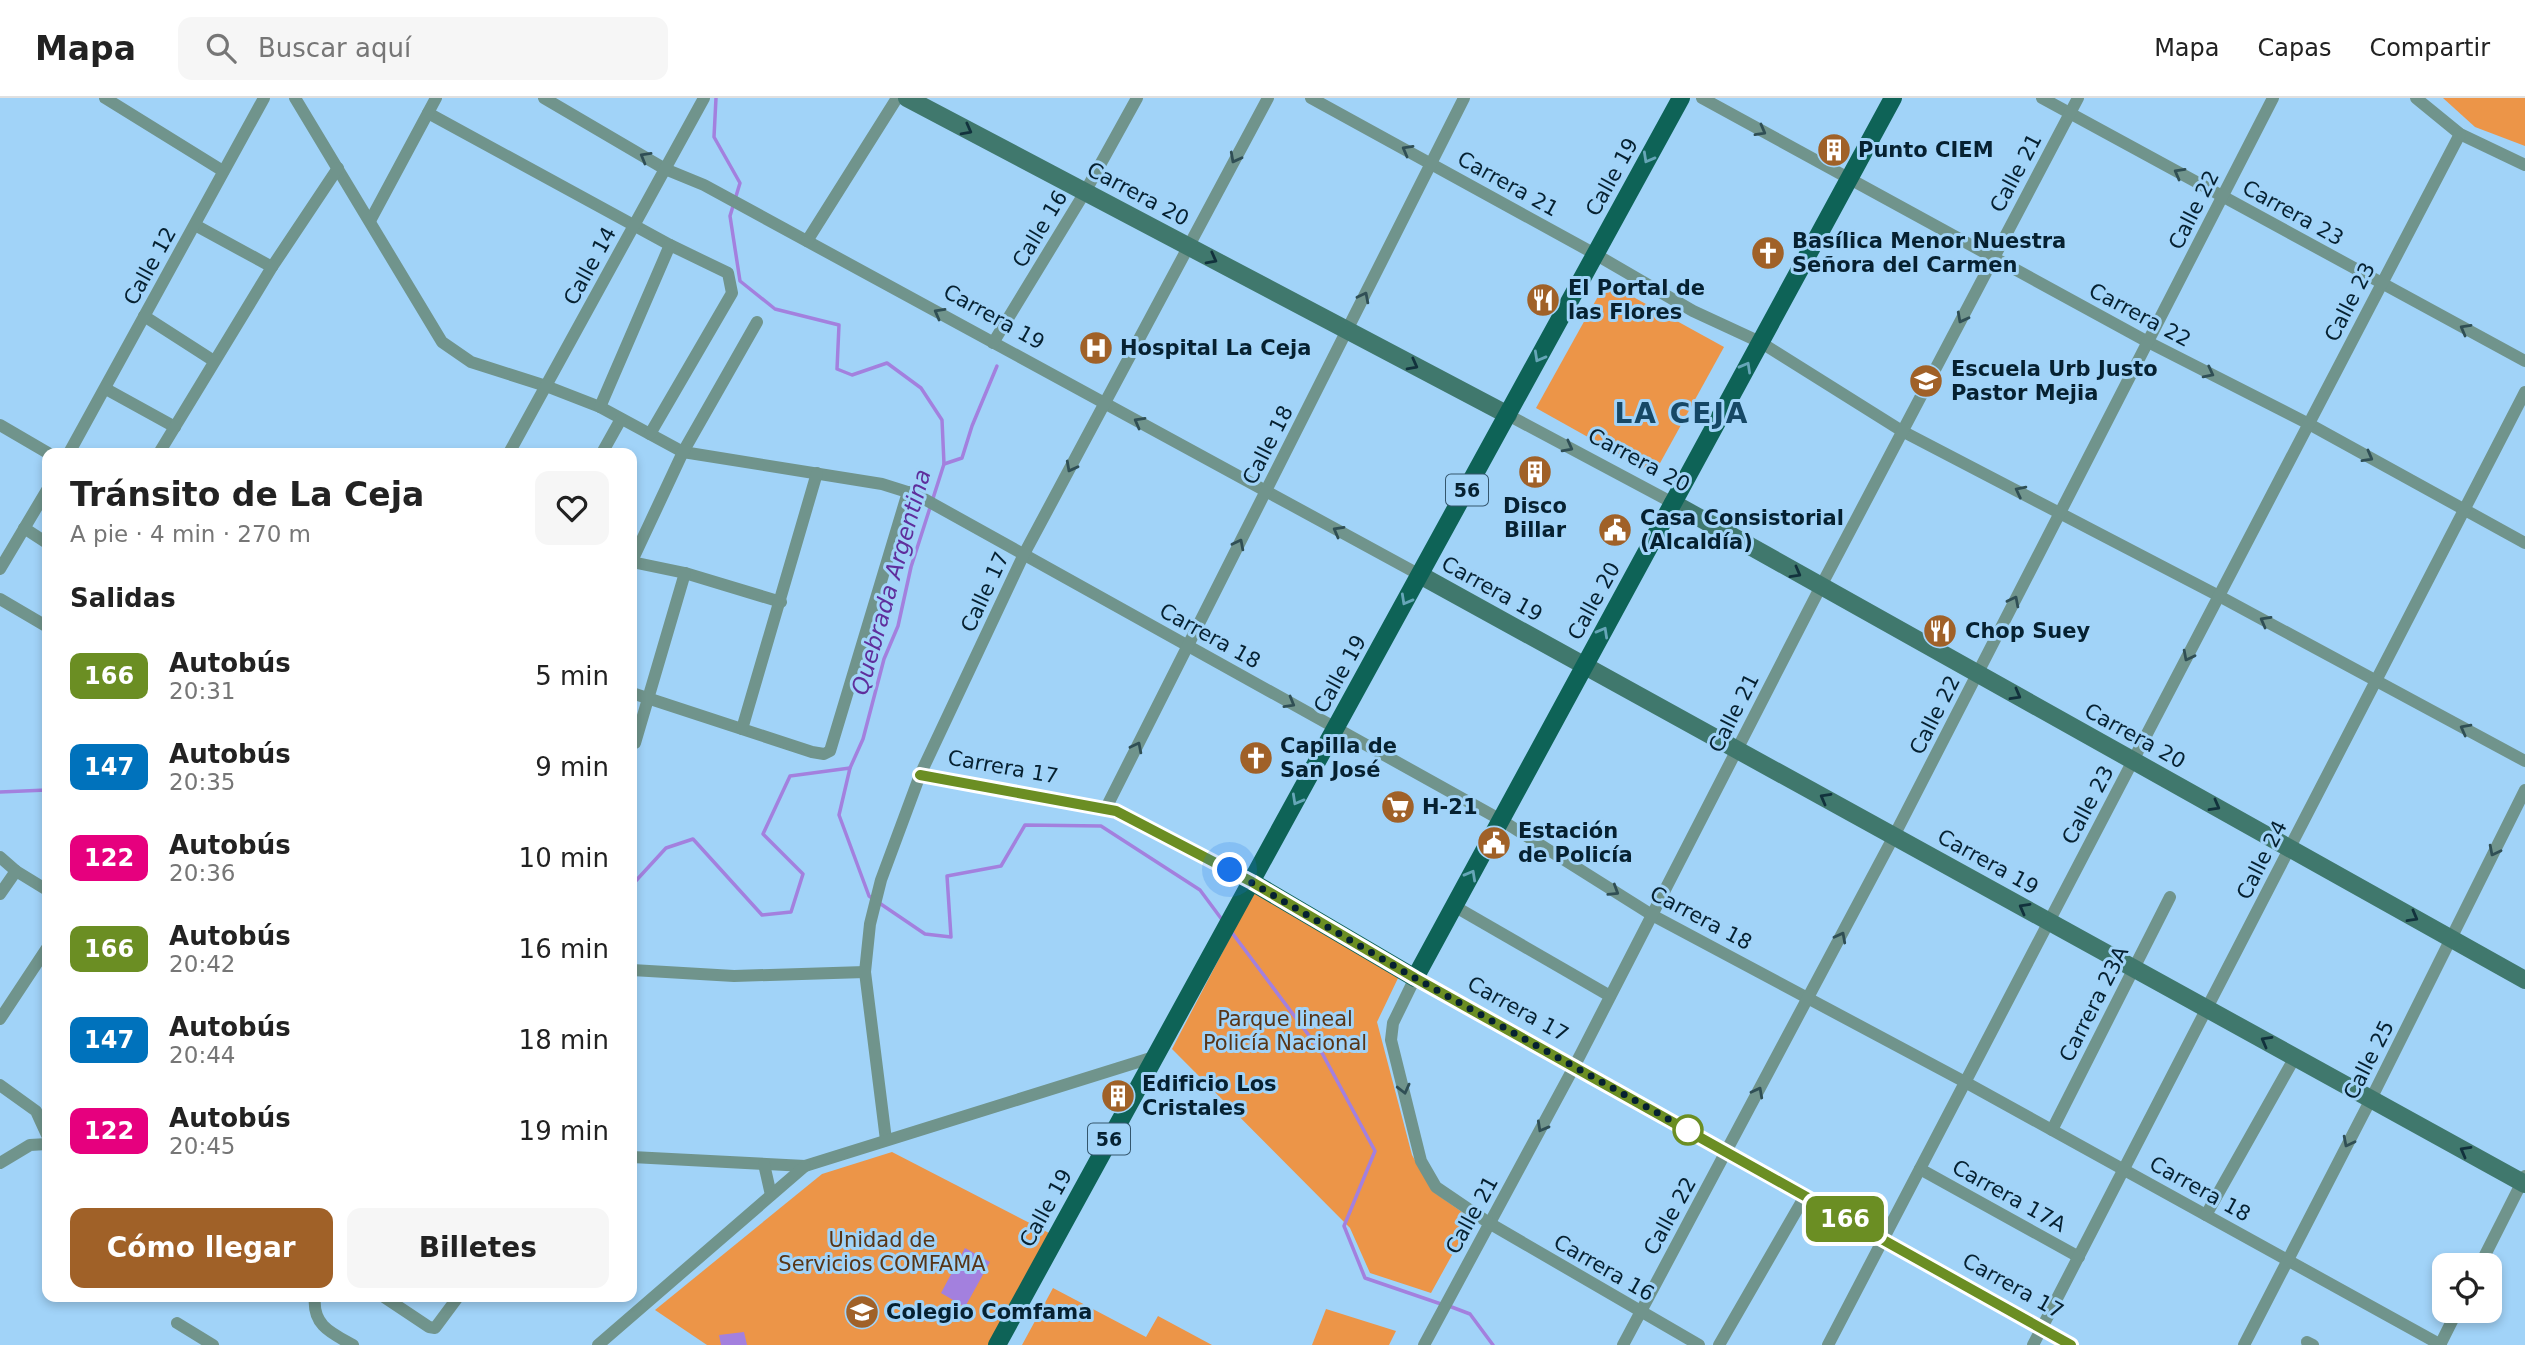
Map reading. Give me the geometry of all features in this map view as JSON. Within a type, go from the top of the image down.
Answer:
[{"type":"main road","name":"Carrera 20","points":[[907,98],[1508,415]]},
{"type":"main road","name":"Calle 19","points":[[997,1345],[1681,98]]},
{"type":"main road","name":"Calle 20","points":[[1415,978],[1893,98]]},
{"type":"main road","name":"Carrera 20","points":[[1672,503],[2525,980]]},
{"type":"main road","name":"Carrera 19","points":[[1420,575],[2524,1181]]},
{"type":"main road","name":"Carrera 17","points":[[1252,882],[1415,978]]},
{"type":"street","points":[[105,98],[223,171]]},
{"type":"street","name":"Calle 12","points":[[72,448],[264,98]]},
{"type":"street","name":"Carrera 18","points":[[295,98],[442,342],[471,362],[600,407],[683,452],[882,484],[913,493],[1501,820],[1652,915],[1965,1082],[2440,1345]]},
{"type":"street","points":[[370,221],[436,98]]},
{"type":"street","name":"Carrera 19","points":[[545,98],[665,169],[728,198],[1420,575]]},
{"type":"street","name":"Calle 14","points":[[512,448],[704,98]]},
{"type":"street","points":[[807,241],[897,98]]},
{"type":"street","name":"Calle 16","points":[[993,342],[1085,192],[1137,98]]},
{"type":"street","name":"Calle 17","points":[[886,1140],[865,972],[870,924],[881,880],[920,775],[1024,554],[1268,98]]},
{"type":"street","name":"Carrera 21","points":[[1311,98],[1693,311],[1760,342],[1902,431],[2219,596],[2525,761]]},
{"type":"street","name":"Calle 18","points":[[1107,808],[1464,98]]},
{"type":"street","name":"Carrera 22","points":[[1702,98],[2148,342],[2309,424],[2525,543]]},
{"type":"street","name":"Carrera 23","points":[[2042,98],[2525,361]]},
{"type":"street","name":"Calle 21","points":[[1424,1345],[1574,1067],[1821,586],[2078,98]]},
{"type":"street","name":"Calle 22","points":[[1623,1345],[1894,836],[2273,98]]},
{"type":"street","points":[[2416,98],[2459,134],[2525,165]]},
{"type":"street","points":[[428,113],[670,245],[728,273],[732,293],[650,434]]},
{"type":"street","name":"Calle 23","points":[[1828,1345],[2459,134]]},
{"type":"street","points":[[162,448],[272,267],[338,168]]},
{"type":"street","points":[[195,225],[272,267]]},
{"type":"street","points":[[600,407],[670,245]]},
{"type":"street","points":[[144,316],[214,362]]},
{"type":"street","points":[[637,550],[683,452],[757,322]]},
{"type":"street","points":[[106,389],[175,427]]},
{"type":"street","name":"Calle 24","points":[[2033,1345],[2525,392]]},
{"type":"street","name":"Carrera 20","points":[[1508,415],[1672,503]]},
{"type":"street","points":[[605,448],[621,419]]},
{"type":"street","points":[[0,425],[42,450]]},
{"type":"street","points":[[743,729],[817,473]]},
{"type":"street","points":[[637,696],[812,752],[824,754],[830,751],[913,493]]},
{"type":"street","points":[[0,569],[42,498]]},
{"type":"street","points":[[24,528],[42,540]]},
{"type":"street","points":[[637,562],[685,573],[780,602]]},
{"type":"street","points":[[637,736],[685,573]]},
{"type":"street","points":[[0,599],[42,624]]},
{"type":"street","name":"Carrera 17","points":[[920,775],[1107,808],[1252,882]]},
{"type":"street","name":"Calle 25","points":[[2244,1345],[2371,1099],[2525,790]]},
{"type":"street","points":[[0,857],[16,871],[42,887]]},
{"type":"street","points":[[0,894],[16,871]]},
{"type":"street","name":"Carrera 23A","points":[[2052,1130],[2170,897]]},
{"type":"street","points":[[1454,906],[1610,996]]},
{"type":"street","points":[[0,1019],[42,956]]},
{"type":"street","points":[[637,970],[734,976],[865,972]]},
{"type":"street","name":"Carrera 17","points":[[1415,978],[2071,1345]]},
{"type":"street","name":"Carrera 16","points":[[1415,978],[1392,1023],[1391,1040],[1421,1161],[1436,1187],[1489,1223],[1699,1345]]},
{"type":"street","points":[[637,1157],[805,1166],[1154,1057]]},
{"type":"street","points":[[2206,1215],[2295,1057]]},
{"type":"street","points":[[0,1085],[30,1105],[42,1121]]},
{"type":"street","points":[[1,1162],[30,1145],[42,1144]]},
{"type":"street","points":[[764,1164],[771,1195]]},
{"type":"street","points":[[598,1345],[805,1166]]},
{"type":"street","name":"Carrera 17A","points":[[1920,1169],[2079,1257]]},
{"type":"street","points":[[2486,1253],[2524,1181]]},
{"type":"street","points":[[1719,1345],[1805,1196]]},
{"type":"street","points":[[315,1302],[317,1319],[322,1326],[353,1345]]},
{"type":"street","points":[[392,1302],[429,1327],[435,1328],[455,1302]]},
{"type":"street","points":[[177,1323],[214,1345]]},
{"type":"street","points":[[2440,1345],[2451,1323]]},
{"type":"green space","points":[[2443,98],[2525,98],[2525,146],[2475,127]]},
{"type":"green space","points":[[1606,282],[1724,347],[1654,474],[1536,408]]},
{"type":"green space","name":"Parque lineal Policía Nacional","points":[[1256,888],[1400,974],[1377,1022],[1412,1155],[1432,1191],[1472,1219],[1431,1293],[1370,1273],[1350,1228],[1172,1049]]},
{"type":"green space","name":"Unidad de Servicios COMFAMA","points":[[892,1152],[1051,1234],[989,1345],[707,1345],[655,1310],[822,1174]]},
{"type":"green space","points":[[1053,1288],[1146,1337],[1158,1316],[1212,1345],[1022,1345]]},
{"type":"green space","points":[[1326,1309],[1396,1331],[1389,1345],[1312,1345]]},
{"type":"shaded area","points":[[965,1248],[990,1262],[965,1307],[941,1293]]},
{"type":"shaded area","points":[[744,1332],[747,1345],[721,1345],[719,1335]]},
{"type":"waterway","name":"Quebrada Argentina","points":[[716,98],[714,137],[740,183],[730,216],[740,281],[775,309],[839,325],[837,369],[852,375],[887,363],[921,388],[942,420],[944,464],[911,567],[898,626],[884,659],[863,739],[850,768]]},
{"type":"waterway","points":[[944,464],[962,458],[997,366]]},
{"type":"waterway","points":[[637,880],[666,848],[693,839],[762,915],[791,912],[803,874],[763,834],[790,776],[850,768],[839,815],[869,896],[925,934],[951,937],[947,876],[1001,866],[1025,825],[1101,826],[1200,890],[1223,921]]},
{"type":"waterway","points":[[0,792],[42,790]]},
{"type":"waterway","points":[[1230,930],[1322,1053],[1375,1151],[1344,1226],[1365,1278],[1441,1304]]},
{"type":"waterway","points":[[1449,1306],[1470,1314],[1493,1345]]},
{"type":"bus line","name":"166","points":[[920,775],[1116,811],[1252,882],[1415,978],[2071,1345]]},
{"type":"place","name":"Punto CIEM","points":[[1834,150]]},
{"type":"place","name":"Basílica Menor Nuestra Señora del Carmen","points":[[1768,253]]},
{"type":"place","name":"El Portal de las Flores","points":[[1543,300]]},
{"type":"place","name":"Hospital La Ceja","points":[[1096,348]]},
{"type":"place","name":"Escuela Urb Justo Pastor Mejia","points":[[1926,381]]},
{"type":"place","name":"Disco Billar","points":[[1535,472]]},
{"type":"place","name":"Casa Consistorial (Alcaldía)","points":[[1615,530]]},
{"type":"place","name":"Chop Suey","points":[[1940,631]]},
{"type":"place","name":"Capilla de San José","points":[[1256,758]]},
{"type":"place","name":"H-21","points":[[1398,807]]},
{"type":"place","name":"Estación de Policía","points":[[1494,843]]},
{"type":"place","name":"Edificio Los Cristales","points":[[1118,1096]]},
{"type":"place","name":"Colegio Comfama","points":[[862,1312]]},
{"type":"district","name":"LA CEJA","points":[[1682,413]]},
{"type":"route","points":[[1230,870],[1415,978],[1688,1130]]}]
